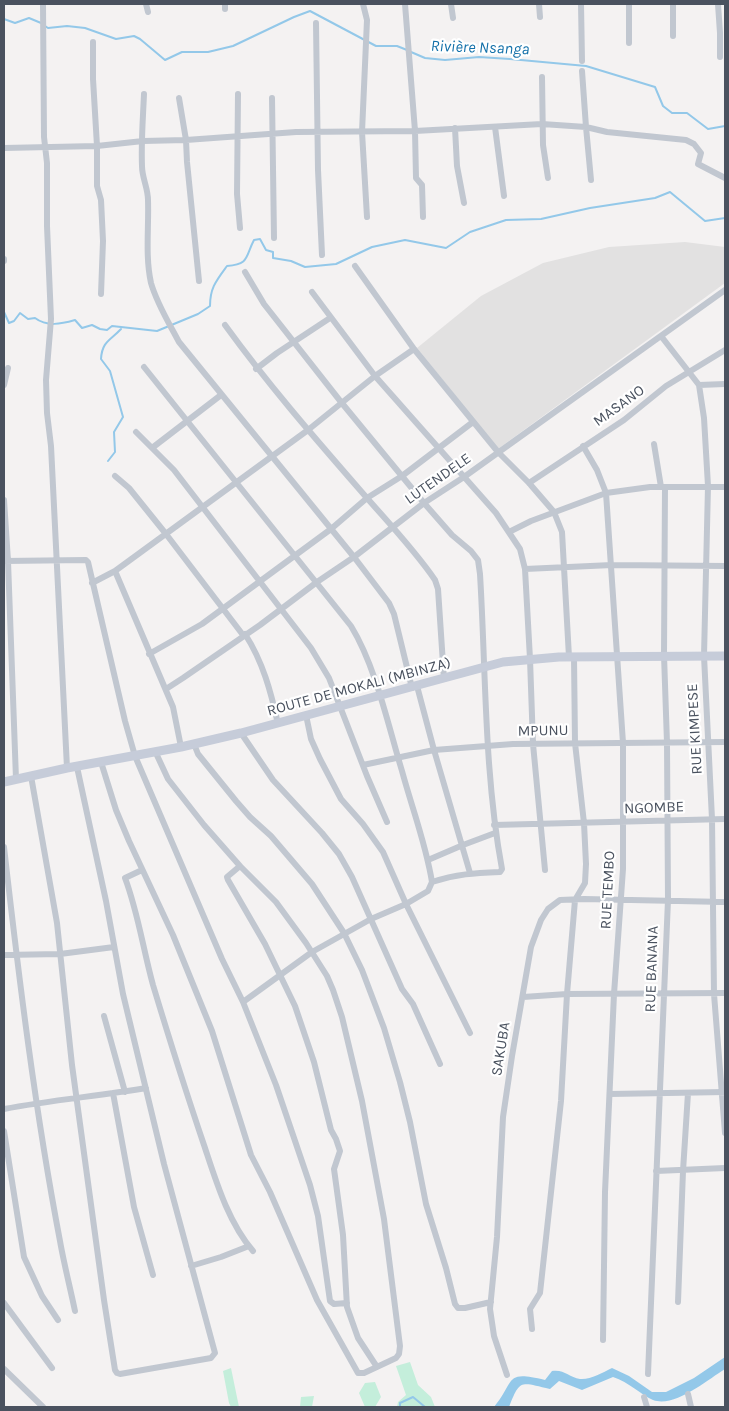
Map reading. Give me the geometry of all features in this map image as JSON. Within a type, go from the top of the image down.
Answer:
[{"type":"street","points":[[146,4],[148,12]]},
{"type":"street","points":[[363,4],[367,20],[362,132],[367,217]]},
{"type":"street","points":[[405,4],[410,46],[416,178],[422,184],[423,217]]},
{"type":"street","points":[[451,4],[453,18]]},
{"type":"street","points":[[539,4],[540,17]]},
{"type":"street","points":[[581,4],[582,61]]},
{"type":"street","points":[[629,4],[629,43]]},
{"type":"street","points":[[673,4],[673,36]]},
{"type":"street","points":[[718,4],[720,57]]},
{"type":"street","points":[[43,6],[45,148],[51,319],[46,380],[47,413],[51,446],[55,560],[67,768]]},
{"type":"street","points":[[316,23],[318,170],[322,255]]},
{"type":"street","points":[[93,42],[97,186],[101,200],[103,241],[101,294]]},
{"type":"street","points":[[582,71],[591,180]]},
{"type":"street","points":[[542,78],[543,144],[548,178]]},
{"type":"street","points":[[144,94],[142,166],[148,200],[147,217],[152,283],[165,315],[179,342],[354,556],[389,603],[394,614],[470,873]]},
{"type":"street","points":[[238,94],[237,194],[240,228]]},
{"type":"street","points":[[179,98],[186,140],[199,282]]},
{"type":"street","points":[[272,98],[274,238]]},
{"type":"street","points":[[4,148],[97,146],[143,141],[238,137],[271,133],[415,131],[542,124],[586,127],[607,132],[686,140],[694,144],[701,154],[698,164],[725,178]]},
{"type":"street","points":[[495,126],[504,196]]},
{"type":"street","points":[[455,128],[458,166],[464,203]]},
{"type":"street","points":[[355,266],[414,349],[473,422],[554,512],[562,532],[575,743],[584,823],[586,864],[585,883],[575,900],[560,1115],[540,1293],[530,1309],[532,1329]]},
{"type":"street","points":[[245,272],[264,304],[342,402],[424,503],[452,535],[471,551],[478,560],[488,746],[494,825],[501,871],[452,875],[432,882]]},
{"type":"street","name":"LUTENDELE","points":[[166,688],[244,635],[393,528],[424,503],[464,477],[725,290]]},
{"type":"street","points":[[312,292],[375,376],[496,513],[520,549],[525,569],[533,744],[539,824],[545,870]]},
{"type":"street","points":[[256,369],[330,318]]},
{"type":"street","points":[[225,325],[256,369],[393,528],[435,580],[438,589],[444,679]]},
{"type":"street","name":"RUE KIMPESE","points":[[660,336],[699,386],[704,418],[708,486],[704,656],[712,819],[714,994],[724,1092],[725,1133]]},
{"type":"street","points":[[92,583],[115,572],[204,508],[308,430],[375,376],[414,349]]},
{"type":"street","name":"MASANO","points":[[528,483],[624,420],[666,386],[725,350]]},
{"type":"street","points":[[144,367],[317,582],[357,637],[380,696],[428,860],[432,882],[428,891],[406,904],[371,919],[312,952],[244,1002]]},
{"type":"street","points":[[4,385],[8,368]]},
{"type":"street","points":[[699,386],[725,384]]},
{"type":"street","points":[[152,448],[221,395]]},
{"type":"street","points":[[149,654],[202,624],[331,528],[367,498],[402,476],[473,422]]},
{"type":"street","points":[[136,432],[174,470],[311,648],[329,678],[363,765],[388,822]]},
{"type":"street","name":"RUE BANANA","points":[[648,1374],[668,900],[663,487],[654,444]]},
{"type":"street","name":"RUE TEMBO","points":[[583,446],[597,470],[606,493],[623,743],[622,869],[605,1192],[603,1340]]},
{"type":"street","points":[[115,476],[129,488],[166,534],[256,652],[266,676],[278,724]]},
{"type":"street","points":[[509,532],[554,512],[606,493],[663,487],[725,486]]},
{"type":"street","points":[[4,500],[16,779]]},
{"type":"street","points":[[6,561],[86,560],[135,756],[222,959],[244,1002],[276,1085],[310,1185],[323,1248],[326,1286],[330,1301],[334,1304],[347,1303]]},
{"type":"street","points":[[525,569],[612,565],[725,566]]},
{"type":"street","points":[[115,572],[149,654],[166,688],[173,707],[181,748]]},
{"type":"street","name":"ROUTE DE MOKALI (MBINZA)","points":[[4,782],[155,751],[181,748],[278,724],[485,666],[530,659],[571,657],[725,656]]},
{"type":"street","points":[[306,715],[311,739],[320,759],[341,799],[363,824],[383,852],[406,904],[470,1033]]},
{"type":"street","points":[[242,733],[248,745],[273,780],[339,854],[352,877],[402,989],[412,1004],[440,1064]]},
{"type":"street","name":"MPUNU","points":[[363,765],[434,750],[488,746],[575,743],[725,742]]},
{"type":"street","points":[[194,744],[198,754],[250,817],[271,836],[304,872],[344,933],[362,970],[400,1082],[426,1204],[455,1304],[458,1308],[465,1308],[491,1302]]},
{"type":"street","points":[[101,762],[116,810],[173,935],[212,1031],[251,1155],[270,1192],[317,1300],[358,1373],[364,1373],[396,1358],[399,1354],[400,1346],[384,1219],[362,1101],[342,1017],[326,976],[312,952],[276,902],[240,866],[168,780],[155,751]]},
{"type":"street","points":[[31,776],[45,851],[60,954],[104,1300],[117,1373],[120,1374],[214,1356],[215,1353],[164,1164],[146,1088],[114,948],[99,866],[77,767]]},
{"type":"street","name":"NGOMBE","points":[[494,825],[725,819]]},
{"type":"street","points":[[428,860],[495,833]]},
{"type":"street","points":[[4,847],[24,1016],[37,1103],[60,1241],[75,1311]]},
{"type":"street","points":[[240,866],[228,877],[228,880],[238,894],[265,944],[295,1006],[314,1062],[331,1130],[340,1151],[334,1169],[343,1234],[347,1303],[351,1321],[358,1338],[376,1367]]},
{"type":"street","points":[[142,870],[125,878],[135,907],[140,936],[154,986],[216,1179],[237,1228],[251,1249],[191,1266]]},
{"type":"street","name":"SAKUBA","points":[[507,1375],[491,1323],[503,1117],[531,947],[541,920],[548,908],[558,901],[668,900],[725,902]]},
{"type":"street","points":[[4,955],[60,954],[114,948]]},
{"type":"street","points":[[523,997],[567,994],[725,993]]},
{"type":"street","points":[[104,1016],[125,1092]]},
{"type":"street","points":[[4,1109],[146,1088]]},
{"type":"street","points":[[610,1094],[724,1092]]},
{"type":"street","points":[[678,1302],[682,1171],[688,1093]]},
{"type":"street","points":[[113,1094],[128,1178],[153,1275]]},
{"type":"street","points":[[4,1131],[24,1257],[42,1296],[58,1320]]},
{"type":"street","points":[[656,1171],[725,1168]]},
{"type":"street","points":[[4,1303],[52,1368]]},
{"type":"street","points":[[4,1368],[43,1407]]},
{"type":"street","points":[[688,1394],[691,1407]]},
{"type":"street","points":[[644,1398],[647,1407]]},
{"type":"shaded area","points":[[685,242],[725,247],[725,283],[498,449],[417,348],[481,296],[543,263],[609,247]]},
{"type":"green space","points":[[410,1362],[418,1385],[431,1397],[435,1407],[397,1407],[398,1402],[406,1395],[396,1366]]},
{"type":"green space","points":[[231,1368],[239,1407],[231,1407],[229,1403],[223,1371]]},
{"type":"green space","points":[[375,1382],[381,1397],[375,1407],[365,1407],[359,1393],[365,1383]]},
{"type":"green space","points":[[314,1396],[312,1407],[300,1407],[301,1397]]},
{"type":"water","points":[[725,1357],[725,1369],[690,1392],[671,1400],[653,1400],[613,1377],[582,1390],[559,1381],[550,1389],[527,1384],[522,1385],[516,1391],[509,1407],[494,1407],[509,1384],[516,1377],[532,1377],[545,1380],[552,1371],[556,1371],[584,1379],[596,1376],[612,1368],[629,1376],[652,1392],[666,1392],[694,1378]]},
{"type":"waterway","name":"Rivière Nsanga","points":[[45,26],[48,28],[67,26],[85,28],[116,39],[134,36],[165,60],[182,52],[208,52],[233,46],[310,11],[376,46],[397,46],[407,50]]},
{"type":"waterway","name":"Rivière Nsanga","points":[[4,19],[15,23],[29,18],[41,23]]},
{"type":"waterway","name":"Rivière Nsanga","points":[[411,52],[425,58],[445,60],[479,57],[586,66],[655,87],[663,106],[672,113],[687,113],[708,129],[725,126]]},
{"type":"waterway","points":[[4,312],[9,323],[14,321],[20,313],[28,319],[35,318],[49,324],[75,320],[82,328],[92,325],[107,330],[112,326],[157,331],[198,314],[210,306],[214,285],[227,266],[240,263],[246,259],[254,240],[260,239],[266,250],[273,252],[273,258],[291,261],[305,267],[336,264],[372,247],[405,240],[446,248],[470,232],[506,220],[541,219],[590,208],[655,198],[670,192],[705,221],[725,218]]},
{"type":"waterway","points":[[108,461],[115,452],[114,432],[123,417],[110,371],[101,359],[105,344],[121,329]]},
{"type":"waterway","points":[[400,1407],[400,1403],[413,1397],[425,1407]]}]
